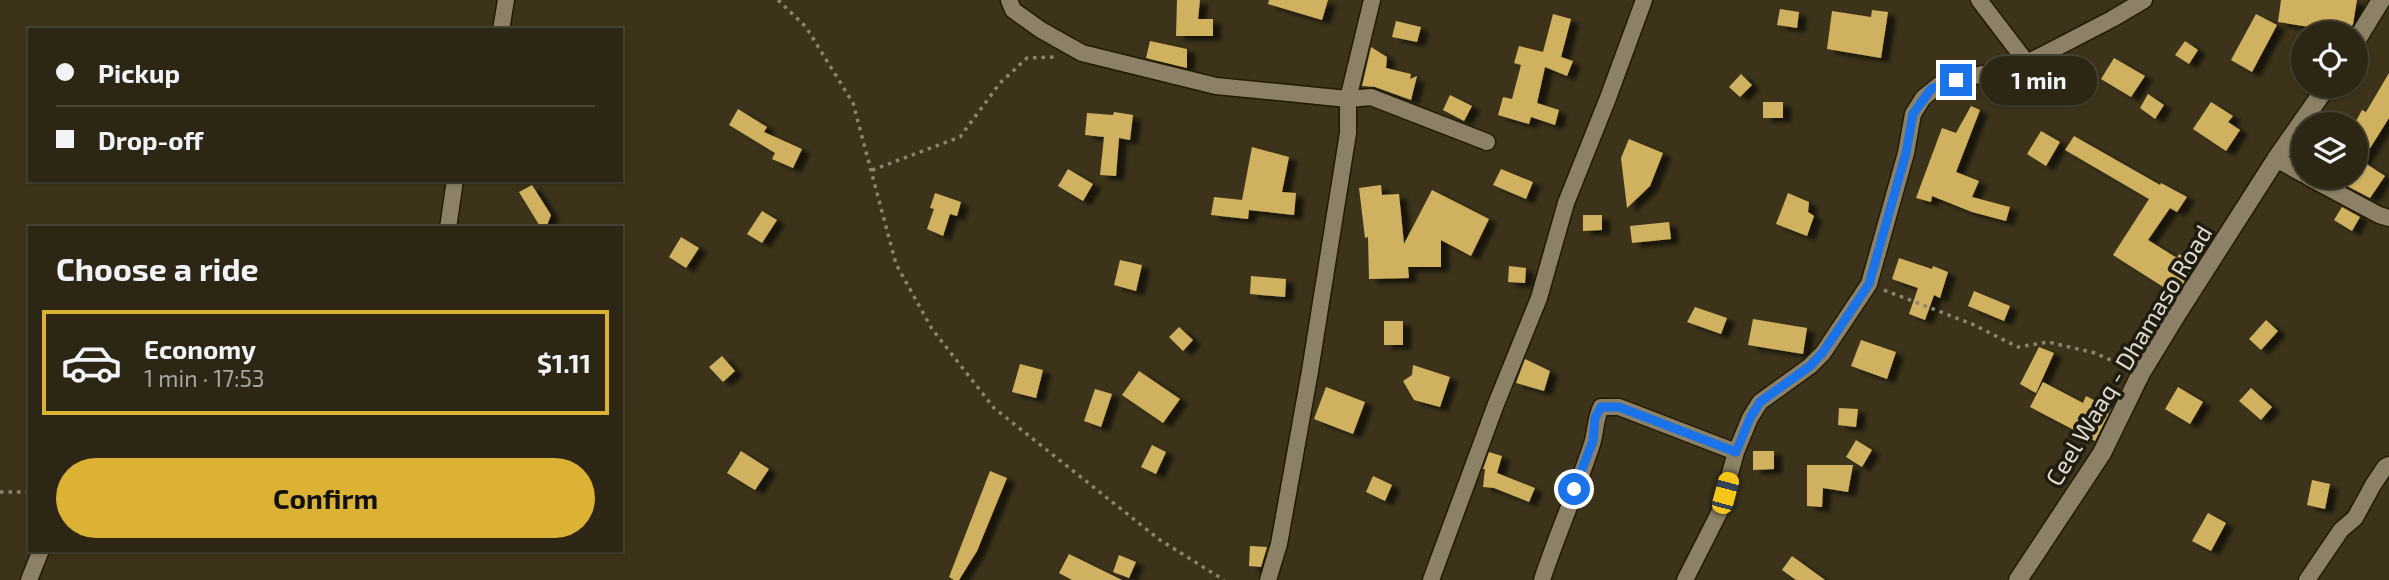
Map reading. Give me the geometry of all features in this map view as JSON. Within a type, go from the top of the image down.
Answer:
[{"type":"main road","points":[[2368,21],[2381,0]]},
{"type":"main road","name":"Ceel Waaq - Dhamaso Road","points":[[2018,580],[2102,453],[2141,373],[2276,159],[2319,98]]},
{"type":"street","points":[[501,28],[506,0]]},
{"type":"street","points":[[1009,0],[1013,10],[1041,30],[1082,53],[1216,86],[1348,99],[1371,97],[1487,142]]},
{"type":"street","points":[[1268,580],[1279,544],[1310,371],[1348,133],[1348,99],[1372,0]]},
{"type":"street","points":[[1431,580],[1496,404],[1539,298],[1566,203],[1644,0]]},
{"type":"street","points":[[1979,0],[2027,63]]},
{"type":"street","points":[[1685,580],[1719,513],[1736,452],[1750,418],[1760,402],[1810,366],[1823,352],[1869,284],[1906,153],[1913,114],[1923,98],[1939,85],[2027,63],[2144,0]]},
{"type":"street","points":[[2276,159],[2291,167]]},
{"type":"street","points":[[448,226],[454,182]]},
{"type":"street","points":[[2330,189],[2389,218]]},
{"type":"street","points":[[1542,580],[1593,441],[1595,418],[1601,407],[1619,407],[1736,452]]},
{"type":"street","points":[[2307,580],[2342,530],[2356,518],[2373,485],[2385,467],[2389,466]]},
{"type":"street","points":[[29,580],[40,552]]},
{"type":"path","points":[[778,0],[806,27],[853,103],[896,264],[932,329],[994,408],[1160,540],[1224,580]]},
{"type":"path","points":[[872,170],[960,137],[1000,83],[1027,58],[1082,53]]},
{"type":"path","points":[[1869,284],[1972,324],[2018,347],[2048,342],[2095,354],[2141,373]]},
{"type":"path","points":[[0,492],[28,492]]},
{"type":"building","points":[[1177,0],[1200,0],[1198,19],[1213,19],[1213,36],[1176,36]]},
{"type":"building","points":[[1269,0],[1328,0],[1322,20],[1268,4]]},
{"type":"building","points":[[2281,0],[2357,0],[2354,21],[2291,21],[2291,24],[2278,22]]},
{"type":"building","points":[[1780,9],[1799,12],[1797,28],[1777,25]]},
{"type":"building","points":[[1872,10],[1888,12],[1881,58],[1827,49],[1832,11],[1871,17]]},
{"type":"building","points":[[1553,14],[1571,19],[1561,57],[1573,61],[1567,76],[1545,67],[1537,103],[1559,110],[1555,125],[1531,117],[1529,124],[1498,115],[1503,97],[1512,99],[1521,65],[1514,63],[1519,46],[1543,52]]},
{"type":"building","points":[[2256,14],[2277,25],[2252,72],[2231,60]]},
{"type":"building","points":[[1396,21],[1421,27],[1417,42],[1392,37]]},
{"type":"building","points":[[1150,41],[1187,49],[1187,68],[1146,58]]},
{"type":"building","points":[[2185,41],[2198,50],[2189,64],[2175,55]]},
{"type":"building","points":[[1371,47],[1387,57],[1386,68],[1411,74],[1410,79],[1417,76],[1411,100],[1375,87],[1362,86]]},
{"type":"building","points":[[2114,58],[2145,76],[2131,97],[2101,79]]},
{"type":"building","points":[[2389,73],[2389,118],[2368,151],[2366,112]]},
{"type":"building","points":[[1741,74],[1752,85],[1740,97],[1729,87]]},
{"type":"building","points":[[2148,94],[2164,105],[2155,119],[2140,108]]},
{"type":"building","points":[[1450,95],[1472,106],[1464,121],[1443,110]]},
{"type":"building","points":[[1763,102],[1783,102],[1783,118],[1763,118]]},
{"type":"building","points":[[2211,102],[2233,116],[2228,122],[2240,130],[2226,151],[2193,129]]},
{"type":"building","points":[[1971,106],[1980,110],[1956,172],[1979,181],[1972,197],[2010,207],[2006,221],[1972,212],[1932,196],[1931,202],[1916,198],[1942,128],[1956,133]]},
{"type":"building","points":[[738,109],[767,127],[764,132],[802,149],[793,168],[772,159],[775,153],[729,125]]},
{"type":"building","points":[[1114,112],[1133,115],[1130,140],[1119,138],[1116,176],[1100,175],[1104,137],[1085,135],[1087,113],[1113,115]]},
{"type":"building","points":[[2041,131],[2060,142],[2046,166],[2027,154]]},
{"type":"building","points":[[2074,136],[2160,185],[2161,183],[2187,197],[2177,212],[2170,208],[2148,240],[2177,258],[2179,254],[2195,264],[2176,295],[2113,255],[2149,199],[2065,150]]},
{"type":"building","points":[[1629,139],[1663,153],[1650,186],[1627,208],[1621,158]]},
{"type":"building","points":[[1252,147],[1289,157],[1282,192],[1296,193],[1294,215],[1249,210],[1248,219],[1211,215],[1214,197],[1242,200]]},
{"type":"building","points":[[2368,165],[2385,176],[2370,198],[2353,189],[2368,189]]},
{"type":"building","points":[[1068,169],[1093,184],[1083,201],[1058,186]]},
{"type":"building","points":[[1501,169],[1533,182],[1526,199],[1493,185]]},
{"type":"building","points":[[532,185],[551,215],[547,226],[540,226],[519,192]]},
{"type":"building","points":[[1381,185],[1382,195],[1399,194],[1404,244],[1432,190],[1489,219],[1471,256],[1441,240],[1441,267],[1408,267],[1409,278],[1369,279],[1368,237],[1365,238],[1359,188]]},
{"type":"building","points":[[935,193],[961,202],[957,216],[950,214],[943,236],[927,229],[934,209],[930,208]]},
{"type":"building","points":[[1788,193],[1809,202],[1808,212],[1814,216],[1807,236],[1776,224]]},
{"type":"building","points":[[2342,207],[2360,217],[2352,231],[2334,220]]},
{"type":"building","points":[[762,211],[777,220],[762,243],[747,234]]},
{"type":"building","points":[[1583,215],[1602,215],[1602,230],[1583,231]]},
{"type":"building","points":[[1669,222],[1671,239],[1632,243],[1630,226]]},
{"type":"building","points":[[681,237],[699,248],[686,268],[669,257]]},
{"type":"building","points":[[1899,258],[1948,272],[1940,298],[1934,295],[1925,320],[1909,314],[1918,288],[1892,279]]},
{"type":"building","points":[[1120,260],[1142,265],[1136,291],[1114,285]]},
{"type":"building","points":[[1509,266],[1526,268],[1525,283],[1508,282]]},
{"type":"building","points":[[1251,276],[1286,279],[1285,297],[1250,294]]},
{"type":"building","points":[[1974,291],[2010,306],[2004,321],[1968,306]]},
{"type":"building","points":[[1695,307],[1727,318],[1721,334],[1687,322]]},
{"type":"building","points":[[1753,319],[1807,328],[1803,354],[1748,345]]},
{"type":"building","points":[[2266,320],[2278,331],[2261,350],[2249,339]]},
{"type":"building","points":[[1384,321],[1403,321],[1403,345],[1384,345]]},
{"type":"building","points":[[1179,327],[1193,340],[1183,351],[1169,337]]},
{"type":"building","points":[[1861,340],[1896,352],[1887,379],[1851,366]]},
{"type":"building","points":[[2039,347],[2054,353],[2036,393],[2020,384]]},
{"type":"building","points":[[722,356],[735,371],[723,382],[709,367]]},
{"type":"building","points":[[1525,359],[1550,371],[1544,391],[1516,383]]},
{"type":"building","points":[[1020,364],[1043,370],[1036,398],[1012,392]]},
{"type":"building","points":[[1413,365],[1450,377],[1440,407],[1414,400],[1403,381],[1412,375]]},
{"type":"building","points":[[1139,371],[1180,399],[1163,423],[1122,395]]},
{"type":"building","points":[[2043,382],[2083,403],[2086,396],[2111,409],[2095,441],[2030,407]]},
{"type":"building","points":[[1326,387],[1365,402],[1353,434],[1314,419]]},
{"type":"building","points":[[2178,387],[2203,402],[2190,424],[2165,409]]},
{"type":"building","points":[[2251,388],[2272,407],[2261,420],[2239,401]]},
{"type":"building","points":[[1095,389],[1112,394],[1101,427],[1084,421]]},
{"type":"building","points":[[1839,408],[1858,409],[1856,427],[1838,425]]},
{"type":"building","points":[[1856,440],[1872,450],[1862,467],[1846,457]]},
{"type":"building","points":[[1152,445],[1166,452],[1156,474],[1141,467]]},
{"type":"building","points":[[741,451],[769,469],[755,490],[727,473]]},
{"type":"building","points":[[1753,451],[1774,451],[1774,469],[1753,470]]},
{"type":"building","points":[[1489,452],[1502,456],[1497,473],[1535,488],[1529,502],[1494,488],[1483,487],[1483,469]]},
{"type":"building","points":[[1807,465],[1853,465],[1848,492],[1823,488],[1822,507],[1807,506]]},
{"type":"building","points":[[990,471],[1007,478],[977,551],[959,580],[954,580],[949,577]]},
{"type":"building","points":[[1373,476],[1392,485],[1385,501],[1366,492]]},
{"type":"building","points":[[2312,480],[2330,484],[2325,509],[2307,505]]},
{"type":"building","points":[[2208,513],[2226,523],[2211,551],[2192,541]]},
{"type":"building","points":[[1250,546],[1267,547],[1261,567],[1249,566]]},
{"type":"building","points":[[1069,554],[1122,580],[1072,580],[1059,573]]},
{"type":"building","points":[[1119,555],[1136,562],[1129,578],[1113,572]]},
{"type":"building","points":[[1792,556],[1825,580],[1796,580],[1782,570]]},
{"type":"route","points":[[1574,489],[1593,441],[1595,418],[1601,407],[1619,407],[1736,452],[1760,402],[1810,366],[1823,352],[1869,284],[1906,153],[1913,114],[1931,89],[1956,80]]}]
